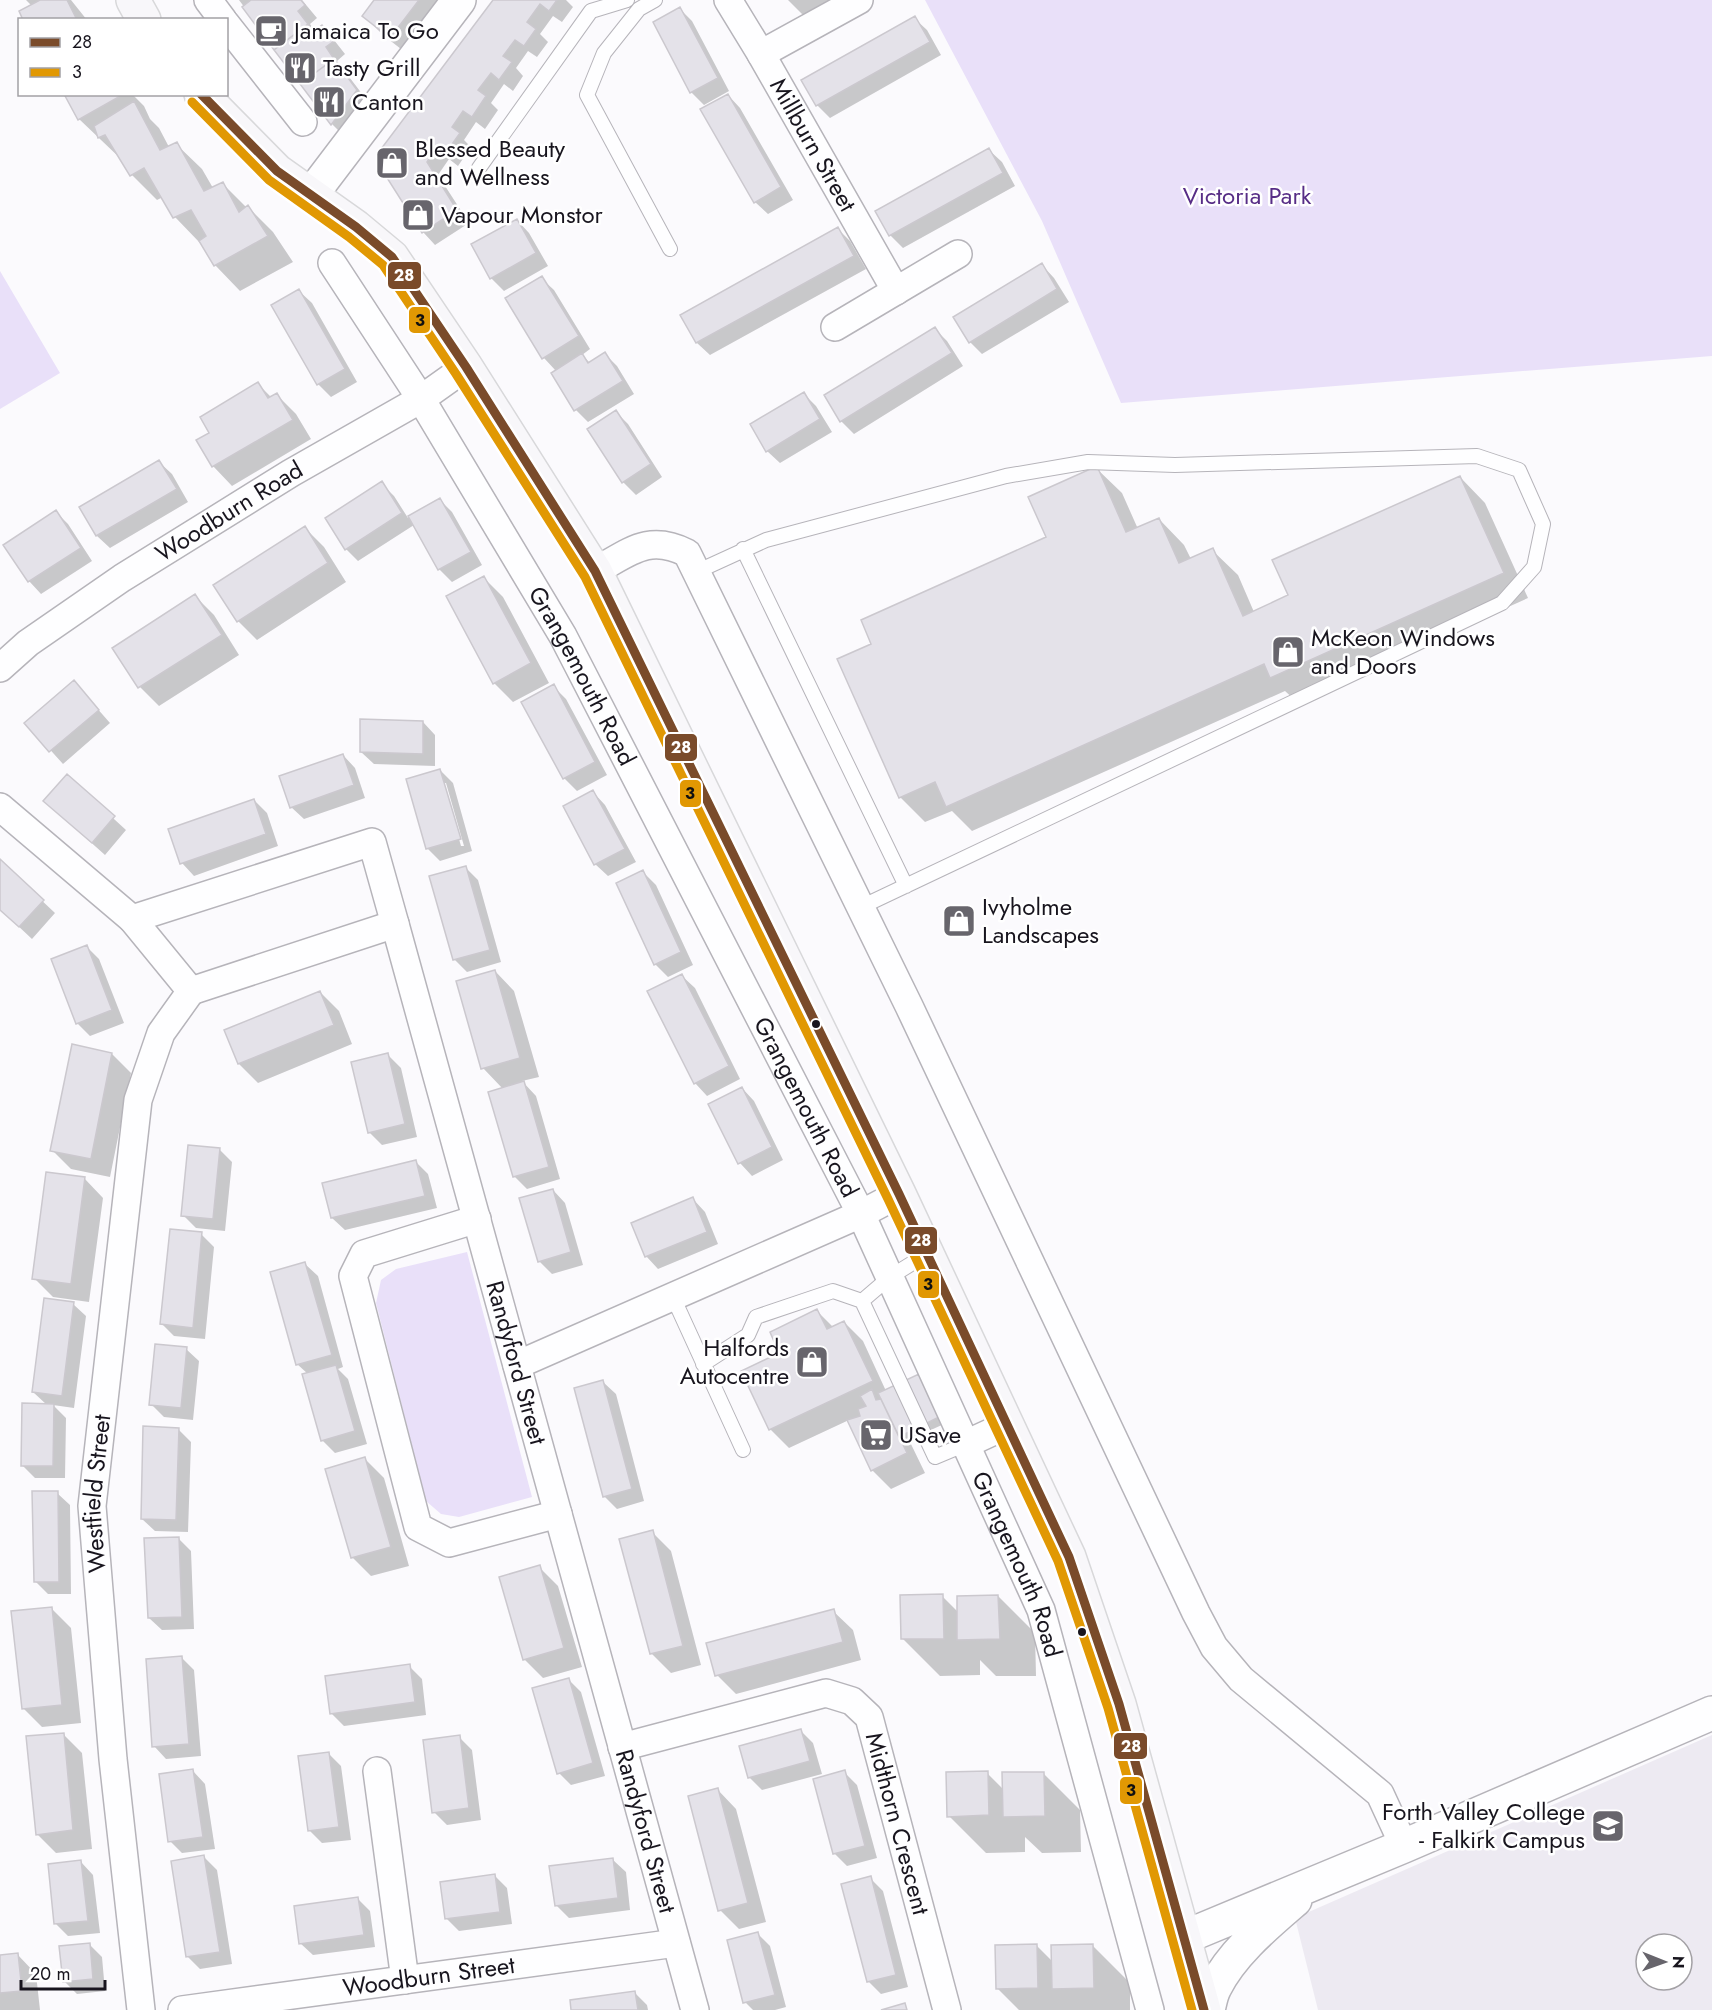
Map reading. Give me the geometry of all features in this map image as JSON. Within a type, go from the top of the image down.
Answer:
[{"type":"main road","points":[[133,0],[143,18]]},
{"type":"main road","name":"Grangemouth Road","points":[[203,96],[277,171],[356,227],[392,257],[466,367],[595,572],[899,1194],[1069,1557],[1119,1704],[1206,2010]]},
{"type":"street","points":[[208,0],[222,18]]},
{"type":"street","points":[[311,195],[459,0]]},
{"type":"street","name":"Millburn Street","points":[[728,0],[896,291]]},
{"type":"street","points":[[761,54],[859,0]]},
{"type":"street","points":[[228,27],[303,122]]},
{"type":"street","points":[[835,327],[958,254]]},
{"type":"street","name":"Grangemouth Road","points":[[332,263],[422,399],[563,636],[861,1214],[1041,1610],[1150,2010]]},
{"type":"street","name":"Woodburn Road","points":[[0,668],[28,643],[123,578],[291,473],[422,399],[466,367]]},
{"type":"street","points":[[595,572],[639,548],[654,544],[673,546],[687,553],[861,907],[1214,1647],[1241,1679],[1380,1794],[1404,1846]]},
{"type":"street","points":[[0,807],[132,919],[191,991],[395,924]]},
{"type":"street","name":"Randyford Street","points":[[132,919],[372,842],[695,2010]]},
{"type":"street","name":"Westfield Street","points":[[141,2010],[113,1759],[92,1506],[138,1100],[160,1033],[191,991]]},
{"type":"street","points":[[517,1365],[861,1214],[899,1194]]},
{"type":"street","points":[[477,1219],[364,1254],[353,1276],[418,1527],[449,1543],[558,1514]]},
{"type":"street","points":[[966,1444],[1007,1425]]},
{"type":"street","name":"Midthorn Crescent","points":[[622,1747],[826,1693],[852,1701],[869,1717],[947,2010]]},
{"type":"street","points":[[1185,1937],[1404,1846],[1712,1713]]},
{"type":"street","points":[[377,1771],[405,1980]]},
{"type":"street","points":[[1206,2010],[1213,1990],[1225,1969],[1271,1920],[1315,1883]]},
{"type":"street","name":"Woodburn Street","points":[[182,2010],[676,1943]]},
{"type":"lane","points":[[479,168],[591,11],[627,0]]},
{"type":"lane","points":[[655,0],[639,9],[604,53],[587,94],[670,249]]},
{"type":"lane","points":[[696,572],[766,540],[1006,476],[1088,462],[1175,465],[1477,456],[1519,470],[1543,524],[1534,567],[1502,603],[861,907]]},
{"type":"lane","points":[[743,549],[906,886]]},
{"type":"lane","points":[[862,1301],[890,1277],[927,1254]]},
{"type":"lane","points":[[703,1364],[747,1335],[756,1317],[833,1291],[862,1301],[935,1457],[966,1444]]},
{"type":"lane","points":[[673,1297],[743,1450]]},
{"type":"shaded area","name":"Forth Valley College - Falkirk Campus","points":[[1712,1735],[1712,2010],[1318,2010],[1295,1918]]},
{"type":"green space","name":"Victoria Park","points":[[925,0],[1712,0],[1712,356],[1121,403],[1042,221]]},
{"type":"green space","points":[[0,271],[60,373],[0,409]]},
{"type":"green space","points":[[467,1252],[532,1497],[459,1517],[441,1514],[426,1501],[376,1303],[381,1280],[396,1269]]},
{"type":"building","points":[[40,0],[67,0],[76,18],[22,18],[19,11]]},
{"type":"building","points":[[251,0],[301,0],[305,5],[298,11],[308,24],[274,50],[242,7]]},
{"type":"building","points":[[374,0],[419,0],[390,38],[362,16]]},
{"type":"building","points":[[493,0],[557,0],[549,11],[540,4],[527,22],[536,29],[524,46],[515,40],[503,56],[512,62],[499,80],[491,73],[478,90],[486,96],[472,117],[463,111],[452,127],[460,133],[445,154],[436,148],[427,162],[457,210],[422,233],[377,162],[378,153]]},
{"type":"building","points":[[680,7],[718,78],[690,93],[653,22]]},
{"type":"building","points":[[915,16],[930,42],[816,106],[801,80]]},
{"type":"building","points":[[308,24],[314,31],[322,25],[334,41],[326,47],[334,59],[300,84],[274,50]]},
{"type":"building","points":[[334,59],[357,90],[331,125],[300,84]]},
{"type":"building","points":[[728,94],[781,187],[754,203],[700,109]]},
{"type":"building","points":[[65,96],[120,96],[78,120]]},
{"type":"building","points":[[134,101],[160,150],[177,142],[204,191],[223,182],[239,212],[248,205],[268,236],[214,266],[199,241],[206,236],[191,210],[173,218],[144,168],[130,176],[105,135],[98,138],[94,126]]},
{"type":"building","points":[[989,148],[1003,173],[889,236],[875,211]]},
{"type":"building","points":[[517,219],[536,253],[490,279],[471,244]]},
{"type":"building","points":[[838,227],[854,256],[696,343],[680,315]]},
{"type":"building","points":[[1042,263],[1057,289],[969,343],[953,317]]},
{"type":"building","points":[[542,276],[579,336],[542,359],[505,298]]},
{"type":"building","points":[[299,289],[345,369],[317,385],[271,305]]},
{"type":"building","points":[[935,327],[952,353],[840,422],[824,395]]},
{"type":"building","points":[[605,352],[623,381],[574,411],[551,373],[582,353],[588,363]]},
{"type":"building","points":[[258,382],[268,398],[277,393],[293,420],[212,467],[196,440],[209,433],[200,417]]},
{"type":"building","points":[[804,392],[820,419],[766,452],[750,424]]},
{"type":"building","points":[[616,410],[651,464],[622,483],[587,429]]},
{"type":"building","points":[[159,460],[177,489],[96,536],[79,507]]},
{"type":"building","points":[[1097,466],[1126,532],[1159,518],[1179,563],[1213,548],[1243,616],[1288,595],[1272,560],[1460,476],[1504,573],[1270,678],[1264,664],[946,807],[935,782],[899,798],[837,659],[871,644],[861,620],[1046,537],[1028,497]]},
{"type":"building","points":[[382,481],[402,513],[345,550],[325,518]]},
{"type":"building","points":[[440,498],[471,552],[438,570],[408,516]]},
{"type":"building","points":[[56,510],[81,548],[28,582],[3,545]]},
{"type":"building","points":[[305,526],[328,563],[237,622],[213,585]]},
{"type":"building","points":[[484,576],[531,663],[493,684],[446,596]]},
{"type":"building","points":[[195,594],[222,635],[138,688],[112,648]]},
{"type":"building","points":[[74,680],[99,710],[49,752],[24,723]]},
{"type":"building","points":[[554,684],[595,762],[563,779],[521,702]]},
{"type":"building","points":[[360,719],[423,721],[423,754],[360,752]]},
{"type":"building","points":[[343,754],[354,785],[290,808],[279,776]]},
{"type":"building","points":[[440,769],[461,839],[426,849],[406,779]]},
{"type":"building","points":[[67,774],[115,816],[92,843],[43,801]]},
{"type":"building","points":[[593,790],[625,849],[594,865],[563,806]]},
{"type":"building","points":[[254,799],[266,834],[180,864],[168,829]]},
{"type":"building","points":[[0,859],[44,900],[19,927],[0,910]]},
{"type":"building","points":[[466,866],[490,950],[453,960],[429,876]]},
{"type":"building","points":[[643,870],[681,952],[654,965],[616,883]]},
{"type":"building","points":[[87,945],[112,1010],[76,1024],[51,959]]},
{"type":"building","points":[[495,970],[520,1058],[481,1069],[456,981]]},
{"type":"building","points":[[682,974],[729,1066],[694,1084],[647,991]]},
{"type":"building","points":[[320,991],[334,1025],[238,1064],[224,1030]]},
{"type":"building","points":[[72,1044],[112,1053],[91,1159],[50,1151]]},
{"type":"building","points":[[388,1053],[405,1124],[368,1133],[351,1062]]},
{"type":"building","points":[[524,1081],[549,1167],[513,1177],[488,1092]]},
{"type":"building","points":[[742,1087],[772,1147],[738,1164],[708,1104]]},
{"type":"building","points":[[188,1145],[220,1148],[213,1219],[181,1216]]},
{"type":"building","points":[[416,1160],[425,1196],[331,1218],[322,1183]]},
{"type":"building","points":[[46,1172],[85,1177],[71,1284],[32,1279]]},
{"type":"building","points":[[553,1189],[571,1252],[538,1262],[519,1198]]},
{"type":"building","points":[[693,1197],[707,1232],[645,1257],[631,1223]]},
{"type":"building","points":[[170,1229],[202,1232],[193,1328],[160,1324]]},
{"type":"building","points":[[305,1262],[332,1355],[296,1365],[270,1272]]},
{"type":"building","points":[[44,1298],[74,1302],[62,1396],[32,1392]]},
{"type":"building","name":"Halfords Autocentre","points":[[817,1309],[827,1329],[844,1321],[873,1381],[769,1430],[741,1371],[779,1353],[770,1332]]},
{"type":"building","points":[[155,1344],[187,1347],[181,1408],[149,1405]]},
{"type":"building","points":[[336,1365],[355,1431],[321,1441],[302,1374]]},
{"type":"building","points":[[919,1374],[939,1417],[899,1437],[878,1393]]},
{"type":"building","points":[[603,1380],[632,1489],[603,1497],[574,1388]]},
{"type":"building","points":[[872,1389],[876,1400],[881,1399],[907,1453],[871,1471],[847,1420],[860,1416],[858,1409],[866,1406],[860,1396]]},
{"type":"building","points":[[22,1403],[54,1404],[53,1466],[21,1466]]},
{"type":"building","points":[[143,1426],[179,1428],[176,1520],[141,1519]]},
{"type":"building","points":[[365,1457],[391,1547],[351,1558],[325,1469]]},
{"type":"building","points":[[32,1491],[58,1491],[59,1582],[34,1582]]},
{"type":"building","points":[[653,1530],[683,1646],[650,1654],[619,1539]]},
{"type":"building","points":[[179,1537],[182,1617],[148,1618],[144,1538]]},
{"type":"building","points":[[540,1565],[564,1648],[523,1660],[499,1577]]},
{"type":"building","points":[[943,1594],[944,1639],[901,1639],[900,1595]]},
{"type":"building","points":[[998,1595],[1000,1639],[957,1640],[957,1596]]},
{"type":"building","points":[[52,1607],[62,1705],[22,1709],[11,1611]]},
{"type":"building","points":[[834,1609],[843,1642],[715,1676],[706,1643]]},
{"type":"building","points":[[182,1656],[189,1744],[152,1747],[146,1659]]},
{"type":"building","points":[[410,1664],[415,1702],[330,1714],[325,1676]]},
{"type":"building","points":[[569,1678],[593,1763],[557,1774],[532,1688]]},
{"type":"building","points":[[801,1729],[810,1761],[748,1778],[739,1746]]},
{"type":"building","points":[[64,1733],[73,1830],[36,1835],[26,1736]]},
{"type":"building","points":[[460,1735],[469,1808],[432,1813],[423,1740]]},
{"type":"building","points":[[329,1752],[339,1827],[308,1831],[298,1756]]},
{"type":"building","points":[[193,1769],[203,1837],[168,1842],[159,1774]]},
{"type":"building","points":[[845,1770],[865,1846],[833,1854],[813,1779]]},
{"type":"building","points":[[988,1771],[989,1815],[947,1817],[946,1772]]},
{"type":"building","points":[[1002,1772],[1044,1772],[1045,1816],[1003,1817]]},
{"type":"building","points":[[718,1788],[748,1903],[718,1911],[688,1796]]},
{"type":"building","points":[[204,1855],[220,1952],[186,1957],[171,1861]]},
{"type":"building","points":[[613,1858],[618,1898],[555,1906],[549,1866]]},
{"type":"building","points":[[81,1860],[88,1921],[54,1924],[48,1864]]},
{"type":"building","points":[[495,1874],[500,1912],[445,1919],[440,1882]]},
{"type":"building","points":[[871,1876],[896,1975],[867,1982],[841,1884]]},
{"type":"building","points":[[358,1897],[364,1935],[299,1944],[294,1906]]},
{"type":"building","points":[[758,1932],[775,1995],[743,2003],[727,1940]]},
{"type":"building","points":[[90,1943],[93,1979],[63,1982],[59,1946]]},
{"type":"building","points":[[1037,1944],[1038,1988],[996,1989],[995,1945]]},
{"type":"building","points":[[1093,1944],[1094,1988],[1052,1989],[1051,1945]]},
{"type":"building","points":[[18,1953],[22,1991],[0,1993],[0,1955]]},
{"type":"building","points":[[635,1991],[638,2010],[571,2010],[570,2000]]},
{"type":"building","points":[[905,2003],[907,2010],[881,2010]]},
{"type":"transit line","name":"28","points":[[203,96],[277,171],[356,227],[392,257],[466,367],[595,571],[899,1194],[1069,1557],[1119,1704],[1204,2010]]},
{"type":"transit line","name":"3","points":[[192,102],[269,180],[349,237],[383,265],[456,374],[585,577],[888,1199],[1058,1561],[1108,1708],[1192,2010]]},
{"type":"place","name":"Jamaica To Go","points":[[271,31]]},
{"type":"place","name":"Tasty Grill","points":[[300,68]]},
{"type":"place","name":"Canton","points":[[329,102]]},
{"type":"place","name":"Blessed Beauty and Wellness","points":[[392,163]]},
{"type":"place","name":"Vapour Monstor","points":[[418,215]]},
{"type":"place","name":"McKeon Windows and Doors","points":[[1288,652]]},
{"type":"place","name":"Ivyholme Landscapes","points":[[959,921]]},
{"type":"place","name":"Halfords Autocentre","points":[[812,1362]]},
{"type":"place","name":"USave","points":[[876,1435]]},
{"type":"place","name":"Forth Valley College - Falkirk Campus","points":[[1608,1826]]}]
